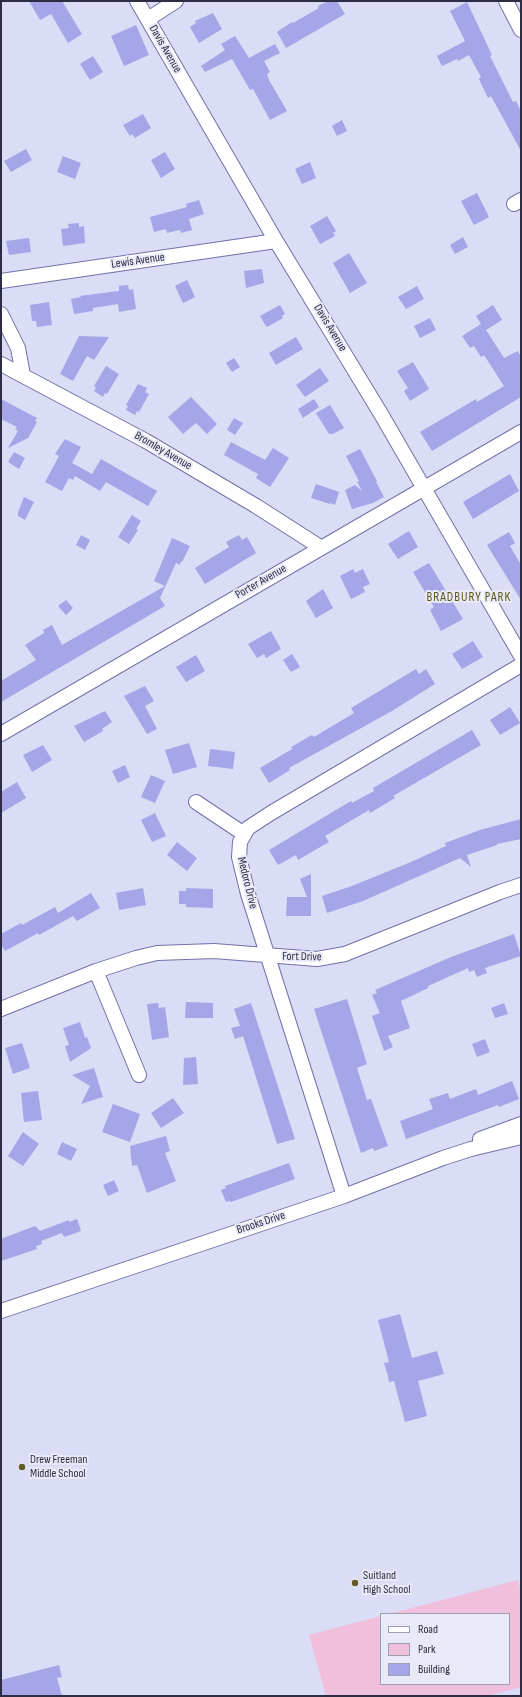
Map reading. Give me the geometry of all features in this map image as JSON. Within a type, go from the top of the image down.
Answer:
[{"type":"street","name":"Davis Avenue","points":[[138,1],[276,241],[424,487],[521,656]]},
{"type":"street","points":[[148,19],[176,1]]},
{"type":"street","points":[[506,1],[521,29]]},
{"type":"street","name":"Lewis Avenue","points":[[1,281],[276,241]]},
{"type":"street","points":[[1,314],[18,348],[23,376]]},
{"type":"street","name":"Bromley Avenue","points":[[1,364],[146,441],[256,506],[320,547]]},
{"type":"street","name":"Porter Avenue","points":[[1,734],[320,547],[521,432]]},
{"type":"street","points":[[196,802],[244,834],[248,828],[271,812],[521,666]]},
{"type":"street","name":"Medoro Drive","points":[[244,834],[240,842],[239,857],[248,894],[344,1196]]},
{"type":"street","name":"Fort Drive","points":[[1,1009],[96,971],[136,958],[174,951],[214,951],[317,959],[345,954],[521,885]]},
{"type":"street","points":[[96,971],[138,1075]]},
{"type":"street","points":[[443,1158],[474,1142],[521,1124]]},
{"type":"street","name":"Brooks Drive","points":[[1,1311],[344,1196],[443,1158],[471,1149],[521,1137]]},
{"type":"green space","points":[[518,1580],[521,1592],[521,1687],[487,1696],[326,1696],[309,1635],[380,1616],[380,1685],[510,1685],[510,1613],[393,1613]]},
{"type":"building","points":[[29,1],[62,1],[82,34],[68,43],[51,14],[40,20]]},
{"type":"building","points":[[328,1],[337,1],[345,14],[286,48],[277,32],[292,22],[293,23],[319,8],[318,6]]},
{"type":"building","points":[[467,2],[492,55],[490,56],[513,102],[516,101],[521,111],[521,151],[491,96],[488,98],[479,79],[481,77],[469,55],[458,61],[457,59],[442,66],[437,56],[465,41],[450,11]]},
{"type":"building","points":[[213,13],[222,29],[199,43],[190,27],[196,23],[195,21]]},
{"type":"building","points":[[136,25],[149,55],[124,66],[111,36]]},
{"type":"building","points":[[235,36],[249,58],[275,44],[280,53],[264,61],[270,72],[267,74],[269,80],[287,111],[270,120],[253,89],[250,90],[232,59],[205,72],[201,66],[225,50],[221,44]]},
{"type":"building","points":[[93,56],[103,72],[90,80],[80,64]]},
{"type":"building","points":[[143,114],[151,128],[135,138],[132,134],[130,136],[123,125]]},
{"type":"building","points":[[342,120],[347,131],[337,136],[332,126]]},
{"type":"building","points":[[26,149],[32,160],[11,172],[4,161]]},
{"type":"building","points":[[165,152],[175,169],[161,178],[151,160]]},
{"type":"building","points":[[63,156],[81,163],[75,179],[57,172]]},
{"type":"building","points":[[310,162],[316,178],[302,184],[295,169]]},
{"type":"building","points":[[477,193],[489,217],[474,225],[461,201]]},
{"type":"building","points":[[199,200],[204,214],[189,219],[192,230],[181,233],[180,230],[167,233],[166,229],[154,232],[150,217],[187,207],[186,204]]},
{"type":"building","points":[[327,216],[336,231],[333,233],[335,236],[320,244],[310,226]]},
{"type":"building","points":[[79,223],[79,227],[84,226],[85,243],[63,246],[61,229],[69,228],[68,224]]},
{"type":"building","points":[[463,237],[468,247],[455,254],[450,245]]},
{"type":"building","points":[[29,238],[31,252],[9,255],[6,241]]},
{"type":"building","points":[[349,253],[367,283],[350,293],[333,263]]},
{"type":"building","points":[[262,269],[264,283],[246,288],[244,271]]},
{"type":"building","points":[[187,280],[195,297],[183,303],[175,286]]},
{"type":"building","points":[[128,285],[129,290],[133,289],[136,309],[119,312],[118,304],[93,308],[93,311],[74,314],[71,299],[81,297],[80,296],[119,291],[119,286]]},
{"type":"building","points":[[417,286],[424,299],[406,309],[398,297]]},
{"type":"building","points":[[49,302],[52,325],[37,327],[36,321],[32,321],[30,305]]},
{"type":"building","points":[[280,305],[285,314],[282,316],[283,318],[267,327],[260,316]]},
{"type":"building","points":[[493,305],[502,320],[486,330],[504,358],[518,351],[521,357],[521,397],[432,451],[420,432],[476,399],[477,402],[504,386],[484,355],[481,357],[474,346],[470,348],[462,336],[481,324],[476,316]]},
{"type":"building","points":[[430,318],[436,330],[420,338],[414,326]]},
{"type":"building","points":[[79,336],[109,337],[94,360],[87,356],[73,381],[60,374]]},
{"type":"building","points":[[296,337],[303,349],[276,365],[269,353]]},
{"type":"building","points":[[234,358],[240,367],[232,372],[226,363]]},
{"type":"building","points":[[413,362],[429,389],[410,401],[404,391],[408,388],[397,371]]},
{"type":"building","points":[[106,366],[119,374],[107,394],[105,393],[103,397],[94,391],[96,388],[94,386]]},
{"type":"building","points":[[320,368],[329,381],[305,397],[296,385]]},
{"type":"building","points":[[138,384],[147,388],[145,392],[149,394],[139,412],[137,411],[135,415],[126,410],[128,406],[126,405]]},
{"type":"building","points":[[191,397],[217,424],[207,434],[196,423],[183,434],[168,417]]},
{"type":"building","points":[[1,399],[37,418],[35,421],[37,422],[28,438],[8,448],[18,431],[15,429],[17,427],[1,419]]},
{"type":"building","points":[[314,399],[319,407],[303,418],[298,409]]},
{"type":"building","points":[[330,405],[344,428],[333,434],[329,434],[316,413]]},
{"type":"building","points":[[234,418],[243,423],[235,435],[227,430]]},
{"type":"building","points":[[65,439],[81,447],[72,463],[92,474],[101,459],[157,491],[148,506],[106,482],[100,491],[75,476],[73,480],[69,478],[62,491],[45,482],[59,456],[55,454]]},
{"type":"building","points":[[231,442],[265,460],[273,448],[289,458],[270,487],[256,478],[258,474],[224,455]]},
{"type":"building","points":[[360,449],[384,497],[373,503],[352,509],[345,490],[355,485],[362,491],[357,482],[359,481],[346,456]]},
{"type":"building","points":[[14,452],[25,458],[19,469],[8,462]]},
{"type":"building","points":[[510,474],[519,491],[473,519],[463,502]]},
{"type":"building","points":[[316,484],[339,492],[335,505],[311,498]]},
{"type":"building","points":[[24,497],[34,502],[25,520],[18,516],[18,512]]},
{"type":"building","points":[[132,515],[141,521],[136,529],[138,530],[129,544],[118,537]]},
{"type":"building","points":[[409,531],[418,547],[398,559],[388,544]]},
{"type":"building","points":[[509,532],[515,543],[510,546],[521,565],[521,600],[487,545]]},
{"type":"building","points":[[81,535],[90,540],[85,550],[76,545]]},
{"type":"building","points":[[239,535],[242,540],[247,537],[256,553],[205,584],[195,568],[229,547],[226,542]]},
{"type":"building","points":[[172,538],[190,546],[180,565],[176,563],[160,598],[165,606],[1,702],[1,681],[36,660],[25,645],[44,633],[43,630],[52,625],[62,645],[165,586],[154,581]]},
{"type":"building","points":[[429,563],[463,619],[441,631],[430,610],[434,607],[413,572]]},
{"type":"building","points":[[353,569],[355,573],[363,569],[370,584],[363,587],[365,592],[351,599],[340,576]]},
{"type":"building","points":[[323,589],[333,608],[316,618],[306,601]]},
{"type":"building","points":[[66,600],[73,608],[66,615],[58,606]]},
{"type":"building","points":[[271,631],[281,649],[266,658],[264,654],[257,658],[248,644]]},
{"type":"building","points":[[473,641],[483,657],[462,669],[452,654]]},
{"type":"building","points":[[292,654],[300,667],[291,672],[283,660]]},
{"type":"building","points":[[196,655],[205,671],[186,682],[176,667]]},
{"type":"building","points":[[416,669],[419,674],[426,669],[435,684],[392,711],[289,768],[290,770],[269,783],[260,768],[292,749],[291,747],[312,735],[314,737],[354,713],[351,708]]},
{"type":"building","points":[[145,686],[154,701],[145,706],[157,729],[147,734],[124,696]]},
{"type":"building","points":[[510,707],[520,723],[500,735],[490,720]]},
{"type":"building","points":[[105,711],[112,722],[102,729],[103,731],[84,742],[74,726]]},
{"type":"building","points":[[472,730],[481,745],[393,796],[395,798],[370,813],[369,810],[325,836],[329,842],[298,860],[296,855],[278,865],[269,850],[351,801],[352,803],[374,791],[373,788]]},
{"type":"building","points":[[189,743],[197,767],[173,774],[165,750]]},
{"type":"building","points":[[43,745],[52,760],[32,772],[23,755]]},
{"type":"building","points":[[210,749],[235,752],[233,769],[208,766]]},
{"type":"building","points":[[125,765],[130,777],[118,783],[112,771]]},
{"type":"building","points":[[151,775],[165,781],[155,803],[141,797]]},
{"type":"building","points":[[17,782],[26,798],[1,813],[1,792]]},
{"type":"building","points":[[155,813],[166,836],[152,842],[141,820]]},
{"type":"building","points":[[521,819],[521,839],[497,844],[467,855],[471,867],[460,858],[363,901],[327,913],[322,896],[352,886],[411,862],[446,846],[445,843],[480,830]]},
{"type":"building","points":[[177,842],[197,858],[187,871],[167,855]]},
{"type":"building","points":[[311,874],[311,916],[286,916],[287,897],[307,897],[300,879]]},
{"type":"building","points":[[143,888],[146,905],[119,910],[116,893]]},
{"type":"building","points":[[186,888],[213,889],[213,908],[186,907],[186,904],[179,904],[179,891],[186,891]]},
{"type":"building","points":[[91,893],[100,908],[77,921],[73,916],[39,935],[38,933],[5,951],[1,944],[1,934],[21,923],[22,925],[55,907],[58,913]]},
{"type":"building","points":[[514,934],[521,956],[485,968],[487,973],[477,977],[474,970],[469,972],[468,968],[428,986],[428,988],[401,1001],[410,1028],[388,1036],[393,1047],[384,1051],[372,1016],[380,1013],[372,995],[377,993],[375,990],[451,957]]},
{"type":"building","points":[[347,999],[367,1064],[357,1068],[367,1100],[371,1099],[388,1146],[374,1151],[373,1148],[361,1153],[314,1009]]},
{"type":"building","points":[[186,1002],[213,1003],[213,1018],[185,1018]]},
{"type":"building","points":[[158,1003],[159,1008],[165,1007],[169,1037],[152,1040],[147,1004]]},
{"type":"building","points":[[251,1003],[295,1139],[277,1144],[243,1036],[235,1039],[231,1028],[240,1026],[234,1009]]},
{"type":"building","points":[[504,1003],[508,1014],[495,1018],[491,1008]]},
{"type":"building","points":[[80,1022],[85,1038],[87,1037],[91,1048],[70,1062],[65,1046],[69,1045],[63,1028]]},
{"type":"building","points":[[485,1039],[490,1052],[477,1057],[472,1044]]},
{"type":"building","points":[[22,1043],[30,1068],[13,1074],[5,1048]]},
{"type":"building","points":[[196,1057],[198,1084],[183,1085],[184,1058]]},
{"type":"building","points":[[94,1068],[103,1097],[81,1104],[90,1086],[72,1075]]},
{"type":"building","points":[[512,1081],[519,1099],[499,1107],[498,1105],[406,1139],[400,1121],[433,1109],[429,1099],[448,1093],[450,1099],[476,1089],[478,1095]]},
{"type":"building","points":[[38,1091],[42,1120],[24,1122],[21,1093]]},
{"type":"building","points":[[173,1098],[184,1113],[161,1128],[151,1113]]},
{"type":"building","points":[[113,1104],[140,1114],[130,1142],[102,1132]]},
{"type":"building","points":[[23,1132],[39,1144],[23,1166],[8,1156]]},
{"type":"building","points":[[166,1136],[170,1151],[165,1153],[176,1181],[147,1193],[137,1165],[132,1166],[130,1146]]},
{"type":"building","points":[[62,1142],[77,1149],[71,1161],[57,1154]]},
{"type":"building","points":[[289,1163],[295,1179],[231,1202],[226,1202],[221,1190],[226,1188],[225,1186]]},
{"type":"building","points":[[114,1180],[119,1191],[108,1196],[103,1185]]},
{"type":"building","points":[[77,1219],[81,1231],[64,1237],[62,1233],[41,1241],[42,1244],[36,1246],[37,1249],[1,1261],[1,1239],[35,1226],[40,1231],[69,1220],[69,1222]]},
{"type":"building","points":[[400,1314],[412,1358],[437,1351],[444,1374],[418,1381],[427,1416],[405,1422],[394,1381],[389,1382],[384,1363],[389,1362],[378,1320]]},
{"type":"building","points":[[59,1665],[62,1677],[57,1678],[62,1696],[1,1696],[1,1680]]},
{"type":"place","name":"Drew Freeman Middle School","points":[[22,1467]]},
{"type":"place","name":"Suitland High School","points":[[355,1583]]},
{"type":"district","name":"BRADBURY PARK","points":[[469,598]]}]
